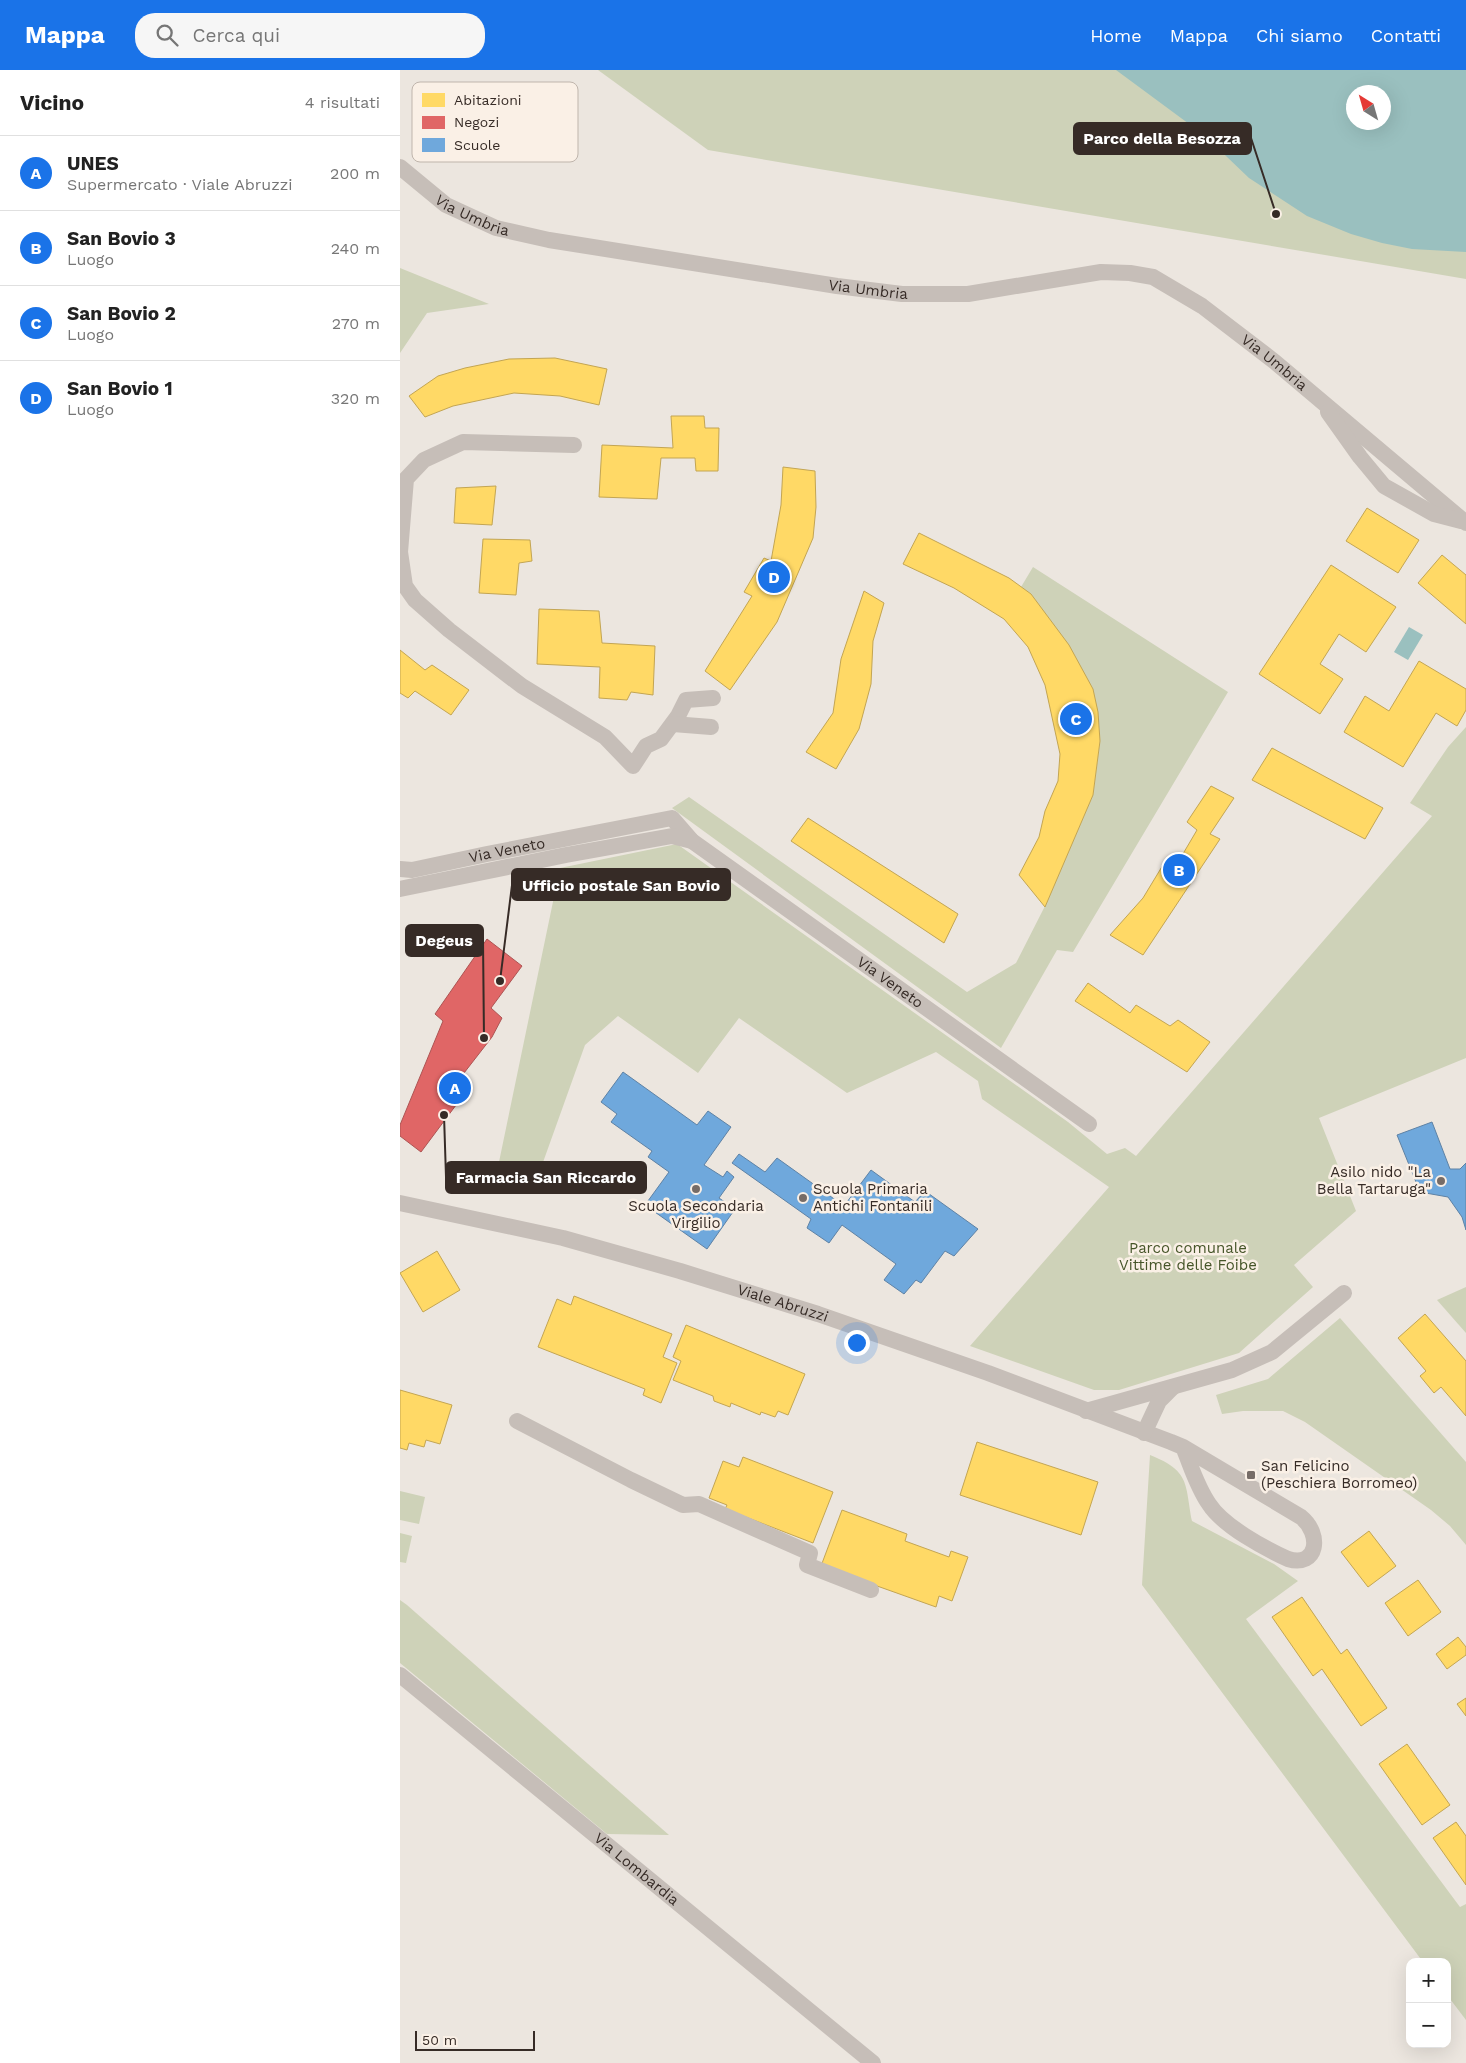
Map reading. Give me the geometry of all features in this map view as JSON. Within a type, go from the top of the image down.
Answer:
[{"type":"street","name":"Via Umbria","points":[[400,167],[446,205],[496,228],[549,240],[837,286],[902,294],[968,294],[1101,272],[1130,273],[1153,277],[1202,306],[1318,397],[1466,522]]},
{"type":"street","name":"Via Umbria","points":[[1318,397],[1339,430],[1384,486],[1434,514],[1466,522]]},
{"type":"street","points":[[574,446],[463,442],[424,460],[406,479],[400,552],[405,586],[414,600],[449,630],[522,686],[605,737],[633,766],[646,746],[661,739],[673,724],[686,700],[713,698]]},
{"type":"street","points":[[673,724],[711,727]]},
{"type":"street","name":"Via Veneto","points":[[400,869],[412,870],[672,818],[692,841],[1089,1124]]},
{"type":"street","name":"Via Veneto","points":[[400,889],[566,855],[672,836],[692,841]]},
{"type":"street","name":"Viale Abruzzi","points":[[400,1203],[563,1238],[680,1271],[826,1317],[979,1370],[1144,1432],[1183,1447],[1301,1517],[1310,1526],[1315,1536],[1312,1552],[1298,1561],[1288,1560],[1228,1524],[1206,1500],[1183,1447]]},
{"type":"street","points":[[1086,1410],[1232,1370],[1272,1352],[1344,1293]]},
{"type":"street","points":[[1144,1432],[1159,1401],[1173,1387]]},
{"type":"street","points":[[518,1421],[683,1505],[699,1504],[810,1553],[807,1565],[871,1590]]},
{"type":"street","name":"Via Lombardia","points":[[400,1675],[873,2063]]},
{"type":"green space","points":[[598,70],[1466,70],[1466,279],[708,150]]},
{"type":"green space","points":[[400,268],[489,304],[427,313],[400,353]]},
{"type":"green space","points":[[1033,567],[1228,692],[1073,952],[1057,950],[1001,1048],[672,808],[689,797],[967,992],[1016,963],[1045,906],[1093,795],[1100,741],[1098,712],[1050,622],[1031,594],[1021,587]]},
{"type":"green space","name":"Parco comunale Vittime delle Foibe","points":[[1466,727],[1466,1058],[1319,1118],[1356,1211],[1294,1265],[1313,1287],[1239,1353],[1119,1390],[1094,1390],[970,1346],[1109,1187],[982,1099],[978,1081],[936,1052],[847,1093],[739,1018],[698,1073],[618,1016],[585,1045],[532,1193],[494,1186],[560,868],[677,844],[1068,1122],[1107,1154],[1125,1148],[1136,1156],[1432,816],[1410,803],[1448,747]]},
{"type":"green space","points":[[1466,1287],[1466,1333],[1437,1300]]},
{"type":"green space","points":[[1340,1318],[1466,1462],[1466,1545],[1450,1526],[1431,1510],[1305,1422],[1283,1411],[1243,1411],[1222,1414],[1216,1395],[1268,1379]]},
{"type":"green space","points":[[1150,1455],[1163,1461],[1179,1473],[1186,1488],[1192,1521],[1274,1564],[1298,1581],[1246,1619],[1460,1907],[1466,1904],[1466,2020],[1451,2000],[1451,1958],[1420,1958],[1142,1585]]},
{"type":"green space","points":[[400,1491],[425,1497],[419,1524],[400,1520]]},
{"type":"green space","points":[[400,1533],[412,1536],[406,1563],[400,1562]]},
{"type":"green space","points":[[400,1600],[669,1835],[607,1834],[400,1663]]},
{"type":"water","points":[[1116,70],[1466,70],[1466,252],[1412,249],[1351,234],[1307,216],[1249,178],[1204,135]]},
{"type":"water","points":[[1409,627],[1423,635],[1408,660],[1394,652]]},
{"type":"building: Abitazioni","points":[[555,358],[607,369],[599,405],[560,396],[514,393],[453,406],[425,417],[409,396],[438,376],[465,368],[509,359]]},
{"type":"building: Abitazioni","points":[[671,416],[704,416],[705,428],[719,428],[718,471],[696,471],[695,458],[661,458],[657,499],[599,497],[602,445],[673,448]]},
{"type":"building: Abitazioni","points":[[783,467],[815,471],[816,507],[813,538],[777,622],[730,690],[705,671],[752,596],[744,592],[764,558],[771,561],[781,505]]},
{"type":"building: Abitazioni","points":[[496,486],[492,525],[454,523],[456,488]]},
{"type":"building: Abitazioni","points":[[1367,508],[1419,540],[1398,573],[1346,541]]},
{"type":"building: Abitazioni","points":[[919,533],[1009,578],[1031,594],[1069,645],[1093,689],[1098,712],[1100,741],[1093,795],[1045,907],[1019,875],[1039,837],[1045,811],[1058,781],[1060,754],[1045,685],[1028,647],[1004,619],[954,588],[903,564]]},
{"type":"building: Abitazioni","points":[[483,539],[530,540],[532,561],[519,563],[516,595],[479,593]]},
{"type":"building: Abitazioni","points":[[1442,555],[1466,575],[1466,624],[1418,583]]},
{"type":"building: Abitazioni","points":[[1331,565],[1396,607],[1366,652],[1339,634],[1320,664],[1343,679],[1320,714],[1259,674]]},
{"type":"building: Abitazioni","points":[[864,591],[884,603],[873,641],[871,684],[859,729],[836,769],[806,752],[833,713],[841,659]]},
{"type":"building: Abitazioni","points":[[539,609],[599,611],[602,643],[655,646],[653,695],[631,692],[627,700],[599,698],[600,667],[537,664]]},
{"type":"building: Abitazioni","points":[[400,650],[425,670],[432,665],[469,690],[451,715],[415,691],[408,698],[400,693]]},
{"type":"building: Abitazioni","points":[[1419,661],[1466,689],[1466,710],[1457,726],[1436,713],[1403,767],[1344,732],[1365,696],[1389,711]]},
{"type":"building: Abitazioni","points":[[1272,748],[1383,808],[1365,839],[1252,780]]},
{"type":"building: Abitazioni","points":[[1211,786],[1234,798],[1210,834],[1220,839],[1143,955],[1110,935],[1143,898],[1166,860],[1177,864],[1197,830],[1187,822]]},
{"type":"building: Abitazioni","points":[[808,818],[958,914],[944,943],[791,841]]},
{"type":"building: Abitazioni","points":[[1088,983],[1130,1013],[1136,1005],[1170,1026],[1178,1020],[1210,1042],[1187,1072],[1075,1001]]},
{"type":"building: Abitazioni","points":[[437,1251],[460,1290],[423,1312],[400,1273]]},
{"type":"building: Abitazioni","points":[[574,1296],[672,1334],[663,1357],[677,1363],[661,1403],[643,1395],[645,1389],[538,1347],[557,1299],[571,1305]]},
{"type":"building: Abitazioni","points":[[1425,1314],[1466,1361],[1466,1416],[1441,1387],[1434,1393],[1420,1376],[1426,1371],[1398,1338]]},
{"type":"building: Abitazioni","points":[[686,1325],[805,1374],[788,1415],[778,1411],[775,1417],[761,1412],[760,1415],[731,1403],[730,1407],[714,1401],[713,1396],[673,1380],[681,1361],[673,1357]]},
{"type":"building: Abitazioni","points":[[400,1390],[452,1405],[440,1444],[426,1440],[424,1447],[409,1443],[407,1450],[400,1448]]},
{"type":"building: Abitazioni","points":[[977,1442],[1098,1482],[1081,1535],[960,1495]]},
{"type":"building: Abitazioni","points":[[743,1457],[833,1492],[813,1543],[725,1509],[727,1505],[709,1498],[723,1461],[739,1467]]},
{"type":"building: Abitazioni","points":[[842,1510],[907,1534],[905,1541],[949,1557],[951,1551],[968,1557],[952,1601],[939,1596],[936,1607],[821,1566]]},
{"type":"building: Abitazioni","points":[[1369,1531],[1396,1566],[1368,1587],[1341,1552]]},
{"type":"building: Abitazioni","points":[[1418,1580],[1441,1612],[1408,1636],[1385,1603]]},
{"type":"building: Abitazioni","points":[[1302,1597],[1341,1654],[1347,1649],[1387,1708],[1361,1726],[1322,1669],[1313,1676],[1272,1617]]},
{"type":"building: Abitazioni","points":[[1458,1637],[1466,1647],[1466,1655],[1447,1669],[1436,1654]]},
{"type":"building: Abitazioni","points":[[1466,1698],[1466,1716],[1457,1704]]},
{"type":"building: Abitazioni","points":[[1407,1744],[1450,1805],[1422,1825],[1379,1764]]},
{"type":"building: Abitazioni","points":[[1456,1822],[1466,1836],[1466,1885],[1433,1838]]},
{"type":"building: Negozi","points":[[487,939],[522,966],[491,1008],[502,1018],[492,1037],[457,1082],[468,1089],[421,1152],[400,1136],[400,1125],[443,1021],[435,1014]]},
{"type":"building: Scuole","points":[[623,1072],[697,1125],[708,1111],[731,1127],[704,1165],[723,1177],[727,1171],[734,1177],[719,1198],[735,1209],[707,1249],[645,1205],[669,1172],[648,1157],[652,1151],[611,1122],[617,1114],[601,1102]]},
{"type":"building: Scuole","name":"Asilo nido \"La Bella Tartaruga\"","points":[[1432,1122],[1450,1169],[1460,1169],[1466,1163],[1466,1230],[1462,1217],[1448,1197],[1420,1192],[1397,1135]]},
{"type":"building: Scuole","points":[[739,1154],[765,1172],[777,1158],[844,1206],[871,1170],[915,1202],[925,1191],[978,1229],[954,1256],[945,1251],[921,1283],[916,1280],[904,1294],[884,1280],[896,1264],[842,1225],[829,1243],[807,1228],[811,1219],[732,1163]]},
{"type":"place","name":"Parco della Besozza","points":[[1276,214]]},
{"type":"place","name":"San Bovio 1","points":[[774,577]]},
{"type":"place","name":"San Bovio 2","points":[[1076,719]]},
{"type":"place","name":"San Bovio 3","points":[[1179,870]]},
{"type":"place","name":"Ufficio postale San Bovio","points":[[500,981]]},
{"type":"place","name":"Degeus","points":[[484,1038]]},
{"type":"place","name":"UNES","points":[[455,1088]]},
{"type":"place","name":"Farmacia San Riccardo","points":[[444,1115]]},
{"type":"place","name":"Asilo nido \"La Bella Tartaruga\"","points":[[1441,1181]]},
{"type":"place","name":"Scuola Secondaria Virgilio","points":[[696,1189]]},
{"type":"place","name":"Scuola Primaria Antichi Fontanili","points":[[803,1198]]},
{"type":"place","name":"San Felicino (Peschiera Borromeo)","points":[[1251,1475]]}]
